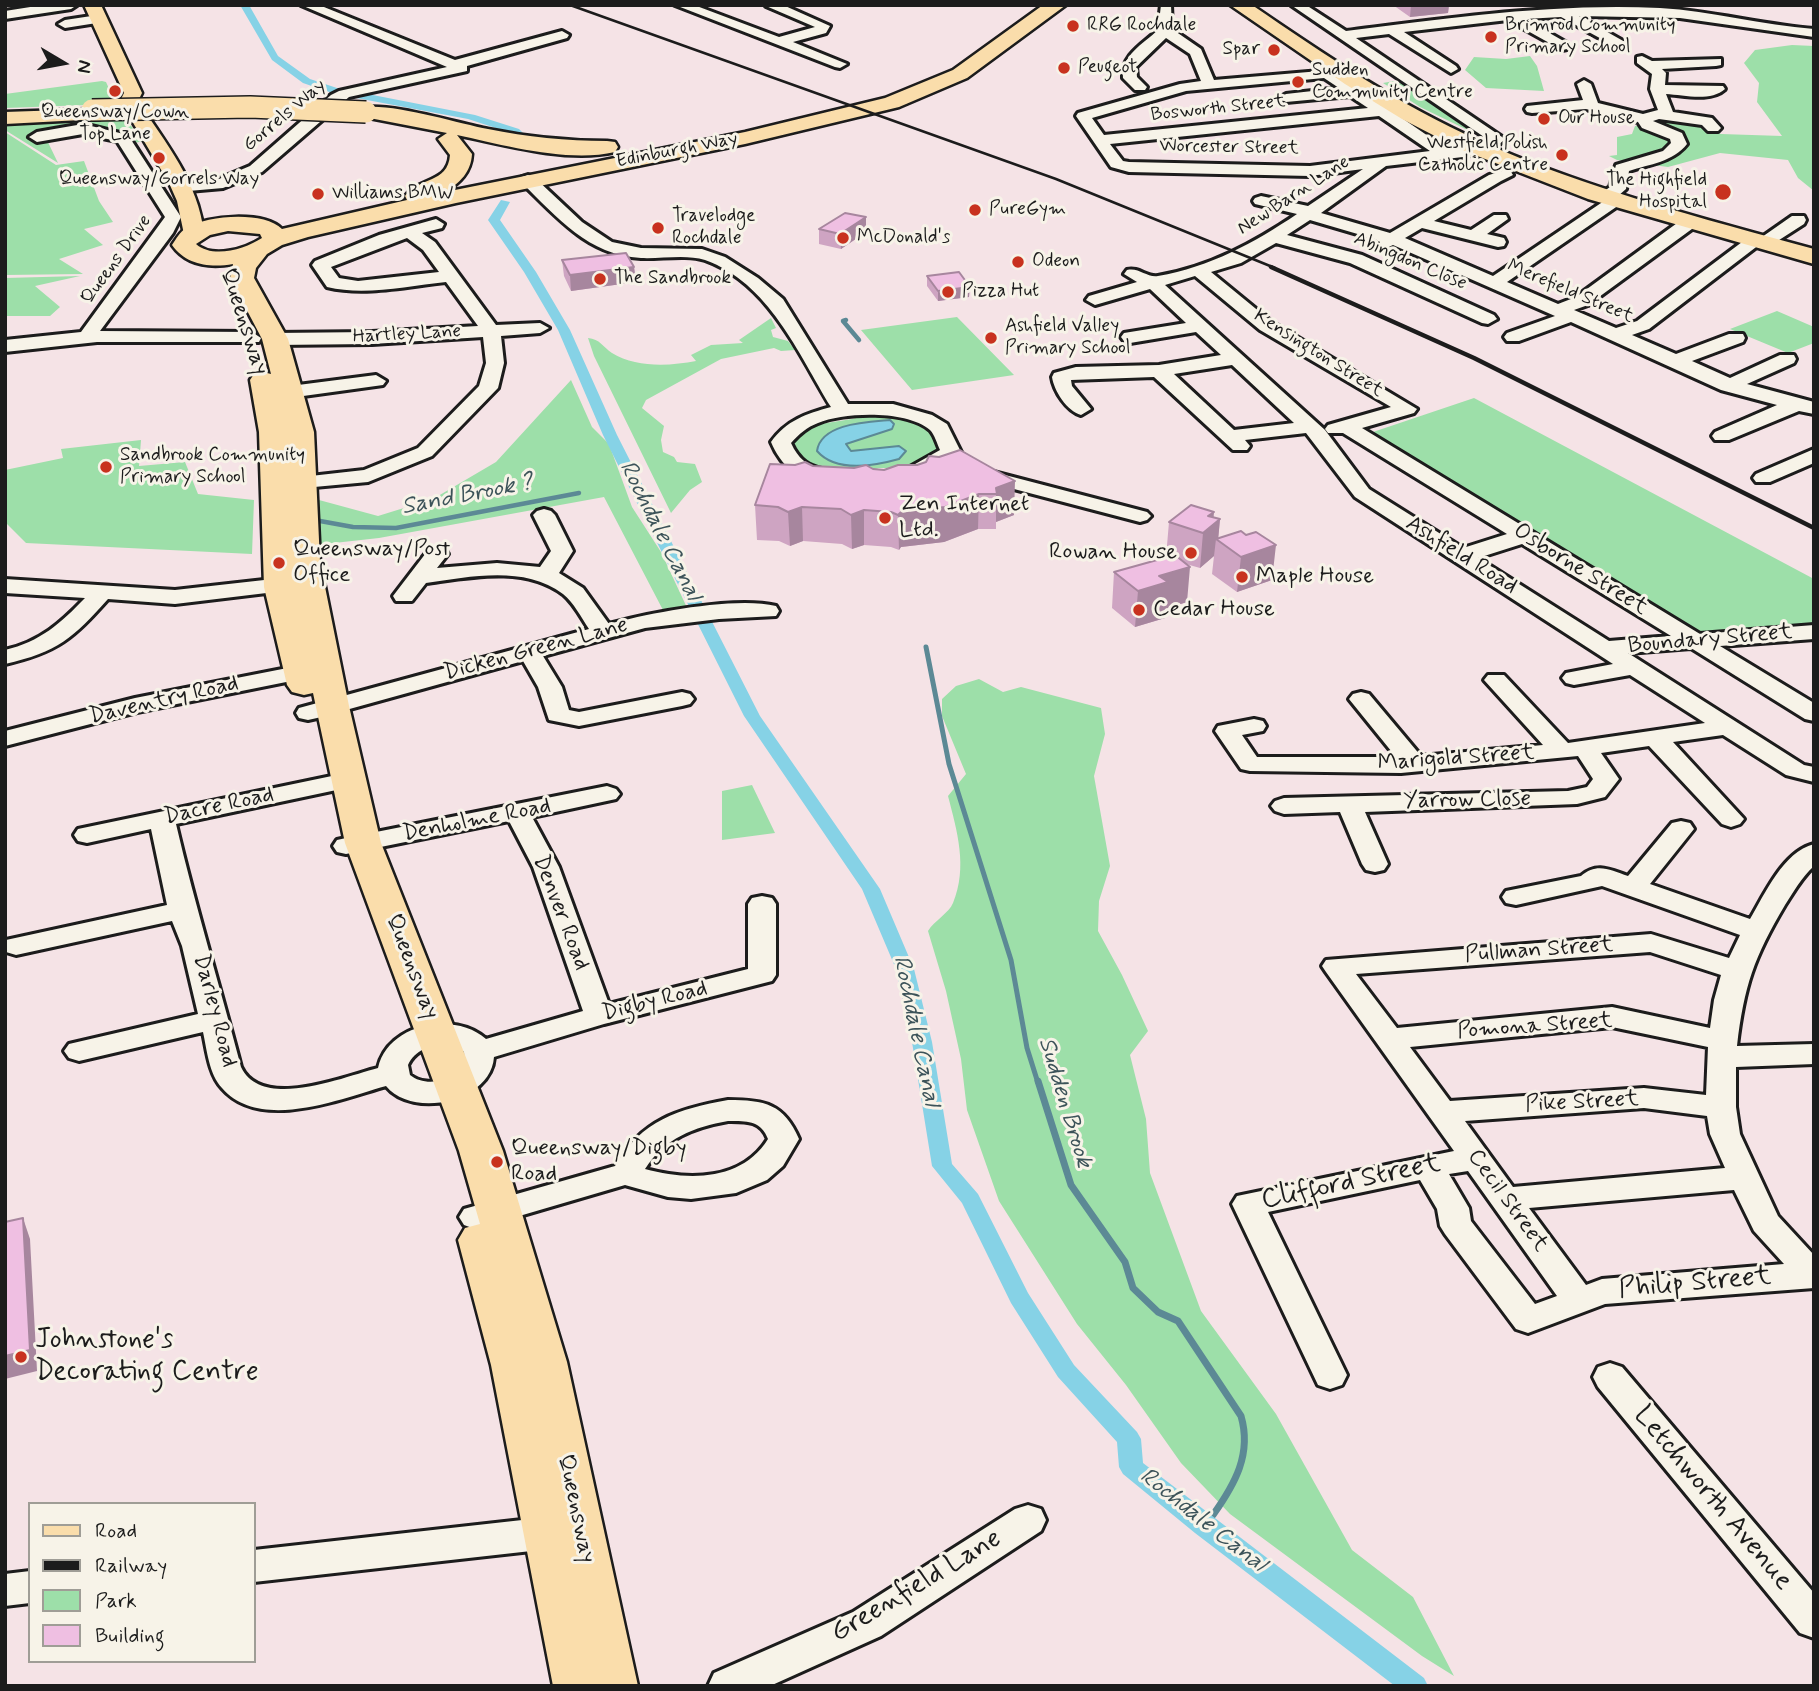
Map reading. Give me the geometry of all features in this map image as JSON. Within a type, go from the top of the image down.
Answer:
[{"type":"highway","name":"Edinburgh Way","points":[[258,235],[292,224],[446,190],[726,135],[866,104],[906,90],[969,57],[1037,5]]},
{"type":"highway","name":"Edinburgh Way","points":[[258,235],[301,231],[485,190],[531,174],[678,151],[824,121],[892,103],[960,74],[984,59],[1034,18],[1057,5]]},
{"type":"highway","points":[[1239,5],[1391,104],[1479,146],[1682,228],[1763,239],[1814,257]]},
{"type":"highway","points":[[1253,5],[1362,86],[1427,116],[1479,146]]},
{"type":"highway","points":[[5,112],[363,115],[415,127],[531,174]]},
{"type":"highway","points":[[5,118],[93,112]]},
{"type":"highway","points":[[449,139],[562,148],[632,145],[726,135]]},
{"type":"highway","points":[[449,139],[487,156]]},
{"type":"highway","points":[[392,204],[435,188],[452,178],[460,168],[449,139]]},
{"type":"highway","points":[[1609,199],[1814,250]]},
{"type":"highway","points":[[220,225],[258,235],[222,258],[195,255],[187,251],[184,245],[193,234],[220,225]]},
{"type":"highway","name":"Queensway","points":[[258,235],[244,266],[242,278],[263,338],[278,394],[273,432],[288,483],[294,584],[317,690],[355,845],[428,1036],[458,1077],[481,1151],[486,1213],[543,1362],[565,1530],[581,1686]]},
{"type":"highway","name":"Queensway","points":[[222,258],[227,283],[263,338]]},
{"type":"highway","name":"Queensway","points":[[565,1530],[611,1686]]},
{"type":"main road","points":[[95,12],[133,93],[141,98],[160,141],[189,188],[211,218],[258,235]]},
{"type":"main road","points":[[189,188],[194,219],[193,234]]},
{"type":"street","points":[[5,15],[71,5]]},
{"type":"street","points":[[307,5],[457,64],[562,35]]},
{"type":"street","points":[[775,5],[823,26],[821,30],[779,41]]},
{"type":"street","points":[[1297,5],[1497,139],[1479,146]]},
{"type":"street","points":[[1492,5],[1562,46]]},
{"type":"street","points":[[689,6],[840,64]]},
{"type":"street","points":[[1137,94],[1130,78],[1129,67],[1136,54],[1154,43],[1166,31],[1166,7]]},
{"type":"street","points":[[1342,36],[1481,21],[1560,9],[1662,12],[1814,33]]},
{"type":"street","points":[[1560,9],[1626,41],[1608,12]]},
{"type":"street","points":[[65,24],[95,12]]},
{"type":"street","points":[[1698,32],[1715,20]]},
{"type":"street","points":[[1391,29],[1451,69]]},
{"type":"street","points":[[1166,31],[1182,45],[1196,52],[1209,85]]},
{"type":"street","points":[[1154,43],[1182,45]]},
{"type":"street","points":[[1532,109],[1590,104],[1618,114],[1644,119],[1661,115],[1667,112],[1657,89],[1659,73],[1645,62],[1716,62]]},
{"type":"street","name":"Gorrels Way","points":[[189,188],[223,183],[256,169],[336,98],[355,90],[457,71],[462,68],[457,64]]},
{"type":"street","points":[[1100,140],[1083,117],[1137,94],[1322,73],[1362,86],[1382,111],[1445,155]]},
{"type":"street","points":[[1286,98],[1406,78]]},
{"type":"street","points":[[1584,84],[1590,104]]},
{"type":"street","points":[[1657,89],[1710,92],[1718,89]]},
{"type":"street","name":"Bosworth Street","points":[[1100,140],[1382,111]]},
{"type":"street","points":[[1661,115],[1707,121],[1713,128]]},
{"type":"street","points":[[1494,283],[1609,199],[1621,184],[1622,168],[1668,154],[1679,144],[1677,136],[1647,125],[1644,119]]},
{"type":"street","points":[[37,137],[83,129],[123,138],[128,145],[160,141]]},
{"type":"street","name":"Worcester Street","points":[[1100,140],[1117,164],[1129,167],[1310,171],[1382,163]]},
{"type":"street","name":"Queens Drive","points":[[85,339],[167,229],[173,217],[128,145]]},
{"type":"street","name":"New Barn Lane","points":[[1095,300],[1235,259],[1274,237],[1382,163],[1445,155],[1479,146]]},
{"type":"street","points":[[1232,169],[1235,191]]},
{"type":"street","points":[[531,174],[573,220],[593,239],[604,245],[636,253],[705,254],[758,285],[777,303],[842,410]]},
{"type":"street","points":[[1356,259],[1495,178],[1505,175]]},
{"type":"street","name":"Merefield Street","points":[[1261,201],[1393,239],[1728,386],[1808,406]]},
{"type":"street","points":[[1473,236],[1500,219]]},
{"type":"street","points":[[1615,335],[1643,326],[1735,257],[1798,220]]},
{"type":"street","points":[[1420,223],[1498,243]]},
{"type":"street","points":[[436,224],[385,239],[321,265],[332,283],[358,286],[449,276]]},
{"type":"street","points":[[1513,337],[1564,313],[1682,228]]},
{"type":"street","points":[[288,483],[368,476],[425,452],[488,388],[495,363],[491,331],[429,246],[409,232]]},
{"type":"street","name":"Abingdon Close","points":[[1274,237],[1356,259],[1488,319]]},
{"type":"street","name":"Kensington Street","points":[[1198,270],[1266,326],[1408,409],[1346,426]]},
{"type":"street","name":"Ashfield Road","points":[[1133,274],[1153,284],[1315,430],[1362,493],[1795,770],[1814,775]]},
{"type":"street","points":[[1130,337],[1198,326]]},
{"type":"street","name":"Hartley Lane","points":[[5,346],[85,339],[372,338],[540,328]]},
{"type":"street","points":[[1676,361],[1736,338]]},
{"type":"street","points":[[1081,409],[1063,387],[1061,377],[1076,373],[1159,371],[1234,359]]},
{"type":"street","points":[[1728,386],[1787,359]]},
{"type":"street","points":[[1159,371],[1235,441],[1346,426]]},
{"type":"street","points":[[278,394],[376,381]]},
{"type":"street","points":[[1722,436],[1808,406]]},
{"type":"street","points":[[854,482],[811,474],[787,460],[781,442],[794,428],[810,419],[842,410],[876,408],[925,419],[940,428],[951,453],[979,474],[1140,516]]},
{"type":"street","name":"Osborne Street","points":[[1346,426],[1814,714]]},
{"type":"street","points":[[887,481],[908,476],[939,456],[951,453]]},
{"type":"street","points":[[1763,478],[1814,455]]},
{"type":"street","points":[[544,515],[562,551],[545,576]]},
{"type":"street","points":[[1461,556],[1524,536]]},
{"type":"street","points":[[404,596],[437,554]]},
{"type":"street","points":[[419,577],[499,569],[545,576],[571,589],[603,632]]},
{"type":"street","points":[[5,586],[175,597],[294,584]]},
{"type":"street","points":[[5,657],[24,654],[57,640],[101,594]]},
{"type":"street","name":"Dicken Green Lane","points":[[317,690],[529,652],[644,621],[719,612],[768,611]]},
{"type":"street","name":"Boundary Street","points":[[1606,648],[1814,632]]},
{"type":"street","points":[[529,652],[550,687],[558,715],[579,719],[682,699]]},
{"type":"street","points":[[1574,678],[1636,667]]},
{"type":"street","points":[[1496,680],[1573,750]]},
{"type":"street","name":"Daventry Road","points":[[5,739],[147,703],[317,690]]},
{"type":"street","points":[[1362,699],[1415,764]]},
{"type":"street","name":"Marigold Street","points":[[1254,726],[1227,731],[1250,764],[1415,764],[1573,750],[1728,727]]},
{"type":"street","points":[[1655,738],[1731,818]]},
{"type":"street","name":"Yarrow Close","points":[[1284,806],[1568,799],[1596,792],[1605,779],[1573,750]]},
{"type":"street","name":"Dacre Road","points":[[87,835],[339,782]]},
{"type":"street","name":"Denholme Road","points":[[355,845],[607,794]]},
{"type":"street","points":[[1349,804],[1375,864]]},
{"type":"street","name":"Denver Road","points":[[517,813],[546,867],[599,1016]]},
{"type":"street","name":"Darley Road","points":[[162,819],[182,910],[196,946],[226,1067],[233,1082],[255,1096],[270,1100],[300,1099],[393,1074]]},
{"type":"street","points":[[1633,887],[1681,829]]},
{"type":"street","points":[[1813,1275],[1765,1223],[1725,1134],[1721,1107],[1721,1049],[1728,1000],[1756,930],[1793,871],[1814,852]]},
{"type":"street","points":[[1516,897],[1590,882],[1598,875],[1756,930]]},
{"type":"street","name":"Digby Road","points":[[458,1077],[599,1016],[762,975],[762,904]]},
{"type":"street","points":[[16,946],[182,910]]},
{"type":"street","name":"Pullman Street","points":[[1336,966],[1651,943],[1738,970]]},
{"type":"street","name":"Cecil Street","points":[[1336,966],[1579,1301]]},
{"type":"street","name":"Pomona Street","points":[[1389,1039],[1612,1017],[1721,1049]]},
{"type":"street","points":[[79,1051],[214,1020]]},
{"type":"street","points":[[457,1035],[467,1038],[458,1077],[414,1091],[404,1087],[393,1074],[396,1056],[402,1049],[428,1036],[457,1035]]},
{"type":"street","points":[[1721,1049],[1814,1054]]},
{"type":"street","name":"Pike Street","points":[[1442,1112],[1644,1098],[1721,1107]]},
{"type":"street","name":"Clifford Street","points":[[1330,1375],[1248,1204],[1475,1158]]},
{"type":"street","points":[[1428,1167],[1453,1209],[1456,1226],[1528,1320],[1579,1301]]},
{"type":"street","points":[[486,1213],[626,1174]]},
{"type":"street","points":[[1505,1199],[1745,1178]]},
{"type":"street","name":"Philip Street","points":[[1579,1301],[1602,1292],[1813,1275]]},
{"type":"street","name":"Letchworth Avenue","points":[[1610,1377],[1814,1621]]},
{"type":"street","name":"Greenfield Lane","points":[[728,1686],[867,1624],[1028,1520]]},
{"type":"street","points":[[256,1566],[565,1530]]},
{"type":"street","points":[[5,1590],[28,1587]]},
{"type":"green space","points":[[1792,45],[1814,46],[1814,191],[1798,178],[1788,160],[1720,153],[1668,167],[1617,160],[1609,156],[1617,155],[1617,137],[1632,134],[1635,126],[1661,127],[1660,120],[1694,122],[1721,134],[1782,136],[1757,102],[1759,83],[1744,63],[1755,50]]},
{"type":"green space","points":[[1530,56],[1537,66],[1544,91],[1486,88],[1465,70],[1474,57],[1506,59]]},
{"type":"green space","points":[[1394,81],[1417,89],[1414,91],[1481,133],[1482,137],[1420,107],[1383,83]]},
{"type":"green space","points":[[106,82],[116,104],[5,108],[5,94]]},
{"type":"green space","points":[[125,118],[143,141],[135,143],[114,132],[91,128],[44,134],[58,163],[5,130],[5,121]]},
{"type":"green space","points":[[5,132],[56,165],[84,161],[99,201],[113,222],[84,229],[103,245],[59,259],[83,274],[5,275]]},
{"type":"green space","points":[[80,276],[35,286],[60,307],[50,316],[5,316],[5,278]]},
{"type":"green space","points":[[1777,311],[1814,327],[1814,343],[1788,353],[1730,329]]},
{"type":"green space","points":[[957,317],[1014,375],[912,390],[861,330]]},
{"type":"green space","points":[[771,318],[776,328],[771,330],[773,337],[788,341],[795,350],[781,351],[774,348],[721,359],[646,400],[642,408],[664,426],[661,440],[663,452],[674,457],[677,462],[695,464],[702,482],[690,490],[671,513],[594,356],[588,338],[621,358],[642,363],[675,364],[696,361],[691,355],[711,345],[743,343],[739,340]]},
{"type":"green space","points":[[571,380],[592,427],[609,444],[632,507],[661,552],[689,612],[664,612],[604,497],[379,538],[316,545],[313,502],[319,500],[378,516],[433,499],[496,462]]},
{"type":"green space","points":[[1474,398],[1814,579],[1814,630],[1702,638],[1373,432]]},
{"type":"green space","points":[[865,415],[895,416],[922,425],[937,438],[937,448],[931,459],[917,468],[879,468],[867,471],[803,466],[788,445],[807,426]]},
{"type":"green space","points":[[141,440],[139,466],[185,462],[198,494],[254,500],[252,554],[26,543],[6,523],[5,470],[63,458],[61,449]]},
{"type":"green space","points":[[979,679],[1003,692],[1021,687],[1101,708],[1105,734],[1094,776],[1110,866],[1099,901],[1098,931],[1148,1031],[1130,1055],[1146,1119],[1150,1173],[1201,1311],[1276,1414],[1352,1550],[1413,1597],[1454,1676],[1422,1656],[1230,1514],[1181,1463],[1126,1385],[1077,1324],[999,1201],[967,1110],[961,1059],[946,991],[928,931],[951,907],[960,876],[955,822],[948,796],[966,774],[942,716],[942,699],[956,686]]},
{"type":"green space","points":[[752,785],[775,833],[722,840],[722,791]]},
{"type":"water","points":[[890,420],[894,424],[892,429],[846,444],[851,451],[899,446],[906,451],[899,459],[878,464],[845,465],[834,463],[817,451],[820,442],[836,429],[858,423]]},
{"type":"building","points":[[845,213],[866,217],[840,234],[819,229]]},
{"type":"building","points":[[626,253],[634,267],[570,275],[562,260]]},
{"type":"building","points":[[959,272],[970,287],[938,291],[927,276]]},
{"type":"building","points":[[960,450],[1015,481],[996,488],[997,494],[979,494],[945,507],[901,512],[898,515],[864,510],[851,515],[841,509],[802,507],[788,512],[778,507],[755,505],[770,464],[795,465],[805,462],[813,466],[854,468],[866,465],[884,470],[898,465],[917,465],[926,462],[929,456],[939,457]]},
{"type":"building","points":[[1191,505],[1214,512],[1208,516],[1220,519],[1203,533],[1169,522]]},
{"type":"building","points":[[1241,531],[1246,535],[1256,532],[1276,545],[1241,557],[1216,539]]},
{"type":"building","points":[[1175,555],[1190,567],[1159,576],[1168,582],[1138,591],[1114,572]]},
{"type":"building","points":[[23,1218],[30,1350],[5,1356],[5,1222]]},
{"type":"waterway","name":"Rochdale Canal","points":[[244,5],[275,58],[293,74],[306,81],[335,91],[471,117],[515,131],[522,137]]},
{"type":"waterway","name":"Rochdale Canal","points":[[505,202],[494,220],[530,272],[564,330],[610,435],[752,716],[871,889],[905,969],[922,1042],[942,1166],[971,1199],[1019,1297],[1066,1371],[1129,1439],[1131,1467],[1204,1526],[1415,1686]]},
{"type":"waterway","name":"Sudden Brook","points":[[846,320],[843,321],[859,340]]},
{"type":"waterway","name":"Sand Brook ?","points":[[320,521],[353,527],[396,528],[579,493]]},
{"type":"waterway","name":"Sudden Brook","points":[[926,647],[949,764],[1011,960],[1027,1048],[1038,1083]]},
{"type":"waterway","name":"Sudden Brook","points":[[1038,1081],[1071,1185],[1125,1262],[1133,1288],[1158,1312],[1178,1321],[1241,1416],[1244,1430],[1243,1456],[1228,1492],[1213,1515]]},
{"type":"railway","points":[[570,5],[1056,179],[1275,268]]},
{"type":"railway","points":[[1271,267],[1474,358],[1814,528]]},
{"type":"place","name":"RRG Rochdale","points":[[1073,26]]},
{"type":"place","name":"Brimrod Community Primary School","points":[[1491,37]]},
{"type":"place","name":"Spar","points":[[1274,50]]},
{"type":"place","name":"Peugeot","points":[[1064,68]]},
{"type":"place","name":"Sudden Community Centre","points":[[1298,82]]},
{"type":"place","name":"Queensway/Cown Top Lane","points":[[115,91]]},
{"type":"place","name":"Our House","points":[[1544,119]]},
{"type":"place","name":"Westfield Polish Catholic Centre","points":[[1562,155]]},
{"type":"place","name":"Queensway/Gorrels Way","points":[[159,158]]},
{"type":"place","name":"The Highfield Hospital","points":[[1723,192]]},
{"type":"place","name":"Williams BMW","points":[[318,194]]},
{"type":"place","name":"PureGym","points":[[975,210]]},
{"type":"place","name":"Travelodge Rochdale","points":[[658,228]]},
{"type":"place","name":"McDonald's","points":[[843,238]]},
{"type":"place","name":"Odeon","points":[[1018,262]]},
{"type":"place","name":"The Sandbrook","points":[[600,279]]},
{"type":"place","name":"Pizza Hut","points":[[948,292]]},
{"type":"place","name":"Ashfield Valley Primary School","points":[[991,338]]},
{"type":"place","name":"Sandbrook Community Primary School","points":[[106,467]]},
{"type":"place","name":"Zen Internet Ltd.","points":[[885,518]]},
{"type":"place","name":"Rowan House","points":[[1191,553]]},
{"type":"place","name":"Queensway/Post Office","points":[[279,563]]},
{"type":"place","name":"Maple House","points":[[1242,577]]},
{"type":"place","name":"Cedar House","points":[[1139,610]]},
{"type":"place","name":"Queensway/Digby Road","points":[[497,1162]]},
{"type":"place","name":"Johnstone's Decorating Centre","points":[[21,1357]]}]
